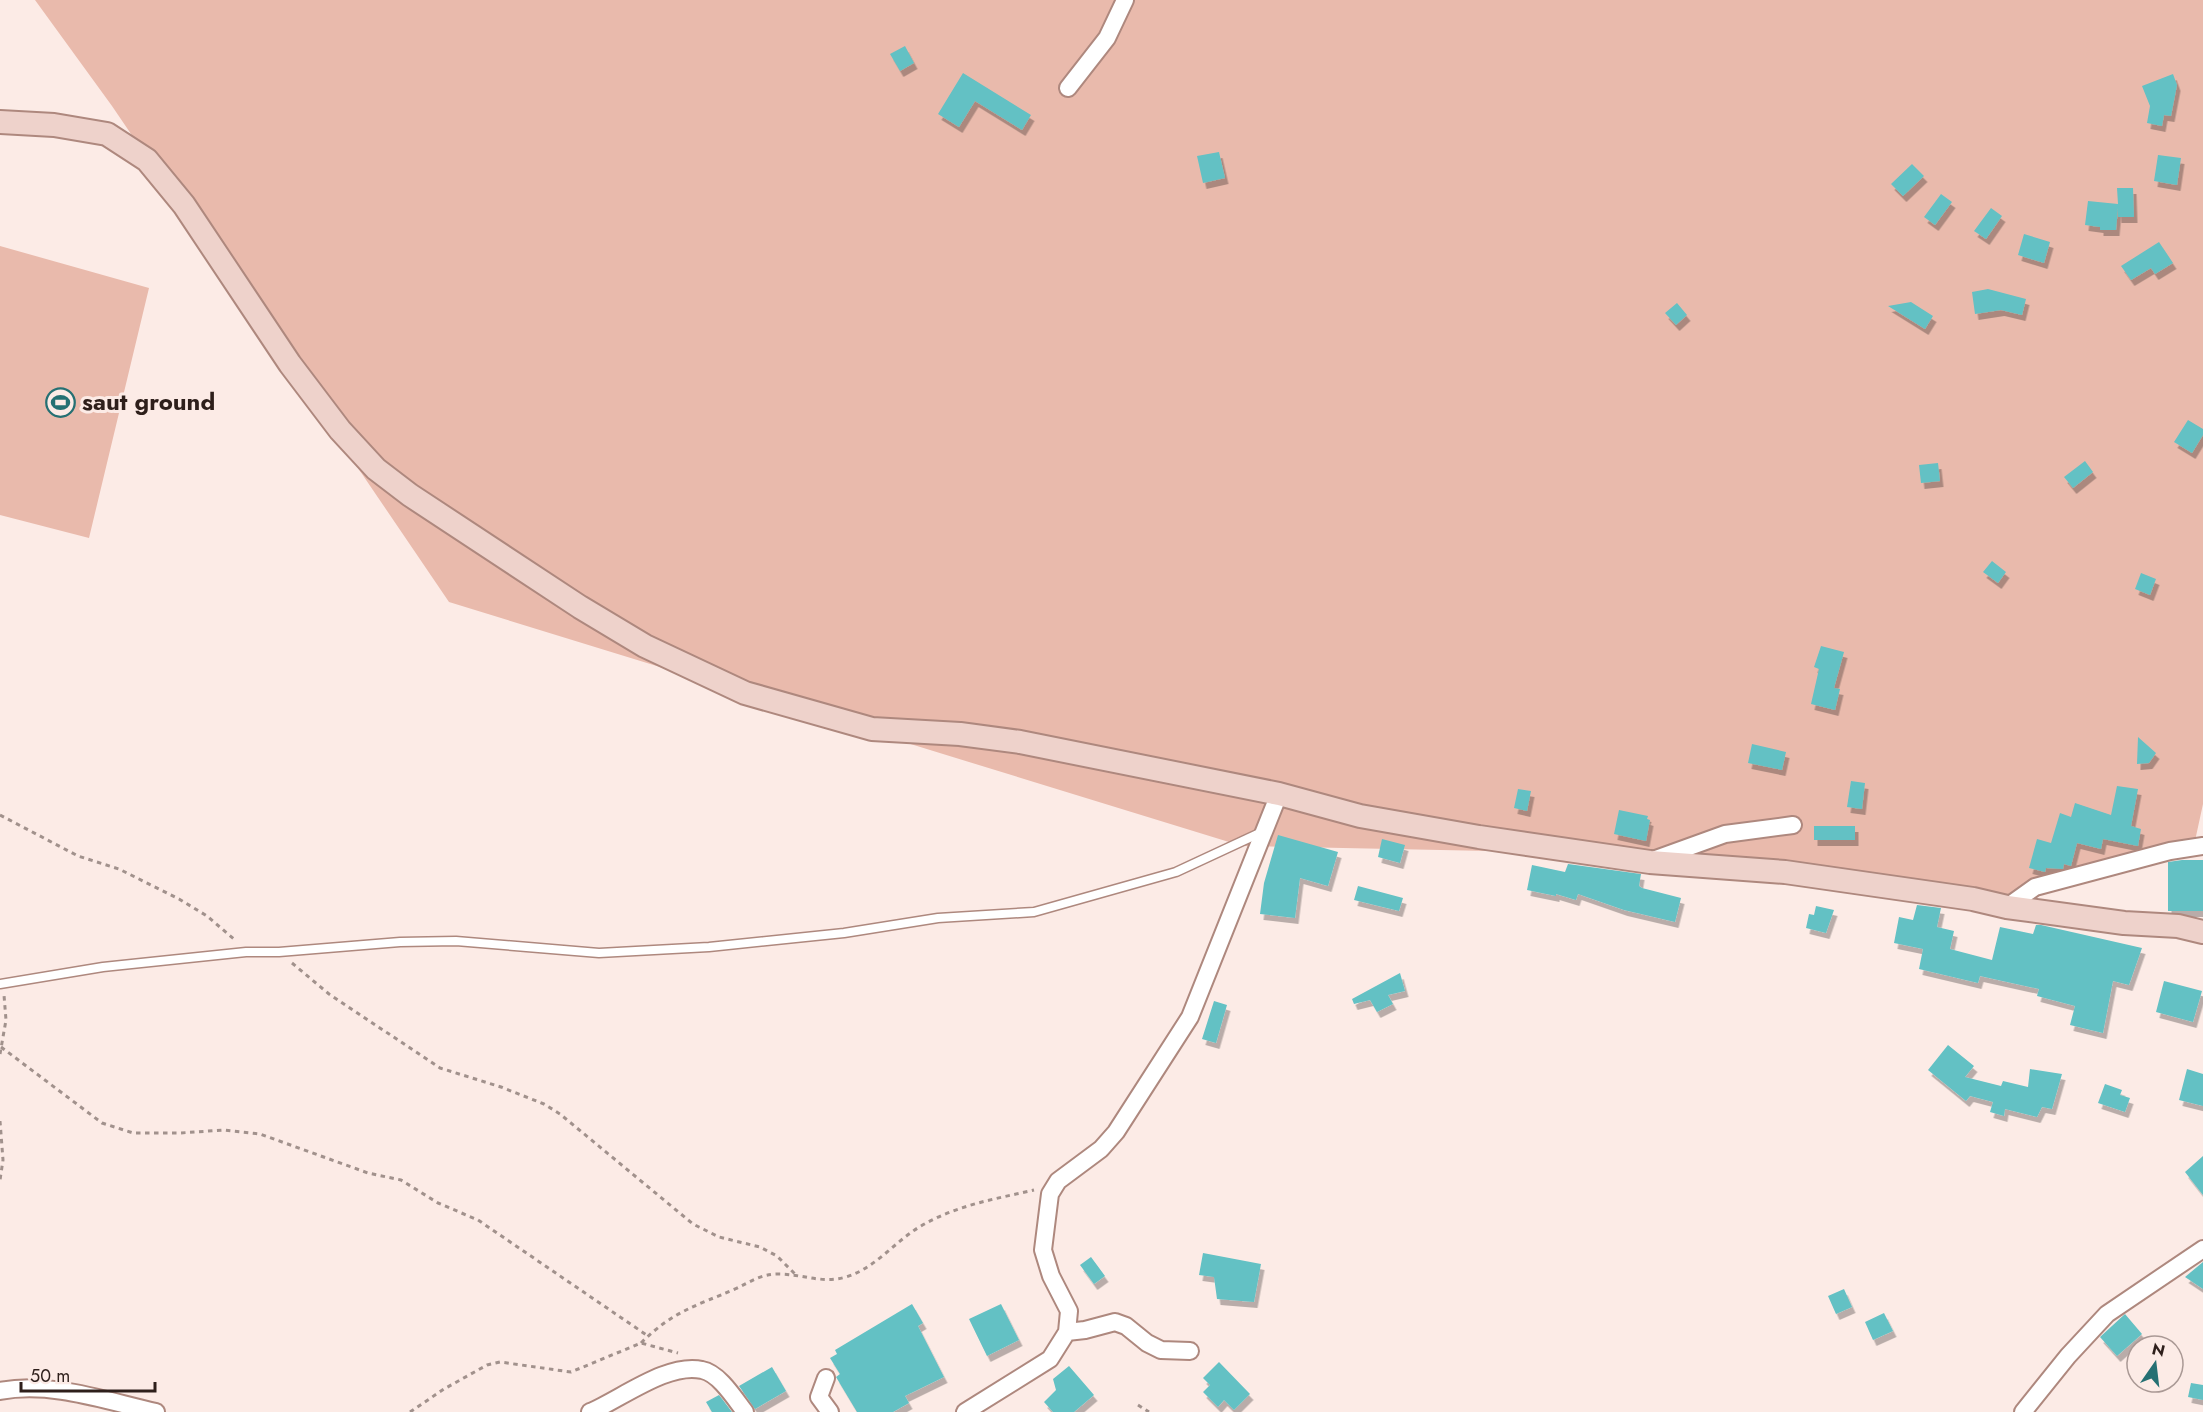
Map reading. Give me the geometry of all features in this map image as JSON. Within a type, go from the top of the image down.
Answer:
[{"type":"street","points":[[1068,88],[1107,38],[1125,0]]},
{"type":"street","points":[[0,122],[54,125],[107,134],[147,160],[184,205],[290,364],[340,430],[376,470],[580,607],[645,646],[745,693],[872,729],[960,734],[1020,742],[1280,794],[1360,816],[1435,830],[1650,862],[1785,872],[1972,898],[2007,907],[2124,923],[2178,926],[2203,932]]},
{"type":"street","points":[[965,1412],[1050,1359],[1067,1332],[1069,1311],[1051,1276],[1043,1250],[1047,1202],[1055,1185],[1101,1149],[1116,1132],[1190,1017],[1280,794]]},
{"type":"street","points":[[1650,862],[1725,834],[1793,825]]},
{"type":"street","points":[[2007,907],[2035,887],[2170,851],[2203,846]]},
{"type":"street","points":[[2023,1412],[2062,1362],[2107,1314],[2203,1249]]},
{"type":"street","points":[[1067,1332],[1114,1322],[1126,1326],[1147,1343],[1161,1350],[1190,1351]]},
{"type":"street","points":[[590,1412],[676,1371],[703,1370],[722,1383],[745,1412]]},
{"type":"street","points":[[826,1378],[819,1397],[830,1412]]},
{"type":"street","points":[[0,1391],[22,1387],[58,1390],[156,1412]]},
{"type":"lane","points":[[2,984],[103,967],[246,952],[279,952],[400,942],[456,941],[599,953],[709,947],[844,933],[938,918],[1034,912],[1176,872],[1237,846],[1265,830]]},
{"type":"path","points":[[0,815],[78,856],[119,869],[179,899],[230,933],[246,952]]},
{"type":"path","points":[[279,952],[329,994],[380,1026],[413,1052],[440,1068],[501,1087],[544,1104],[560,1114],[693,1224],[719,1236],[760,1247],[777,1256],[796,1275]]},
{"type":"path","points":[[0,1054],[6,1020],[2,984]]},
{"type":"path","points":[[1,1047],[102,1123],[133,1133],[180,1134],[224,1130],[260,1134],[368,1173],[401,1180],[415,1186],[438,1203],[478,1220],[648,1336]]},
{"type":"path","points":[[0,1121],[3,1160],[0,1180]]},
{"type":"path","points":[[410,1412],[444,1389],[487,1365],[500,1362],[571,1372],[641,1343],[669,1317],[757,1277],[775,1274],[796,1275],[826,1281],[848,1276],[887,1255],[920,1227],[954,1210],[985,1199],[1055,1185]]},
{"type":"path","points":[[641,1343],[683,1354],[694,1359],[703,1370]]},
{"type":"path","points":[[1138,1405],[1149,1412]]},
{"type":"shaded area","points":[[35,0],[2203,0],[2203,804],[2193,850],[2023,893],[2010,903],[1638,854],[1242,846],[449,602],[112,106]]},
{"type":"shaded area","name":"saut ground","points":[[0,246],[149,288],[89,538],[0,515]]},
{"type":"building","points":[[905,46],[914,63],[900,71],[890,54]]},
{"type":"building","points":[[963,73],[1031,115],[1022,130],[975,101],[959,127],[938,114]]},
{"type":"building","points":[[2173,74],[2177,85],[2171,116],[2164,115],[2162,126],[2147,123],[2150,106],[2142,86]]},
{"type":"building","points":[[1219,152],[1225,178],[1203,183],[1197,156]]},
{"type":"building","points":[[2158,155],[2181,158],[2177,185],[2154,181]]},
{"type":"building","points":[[1912,164],[1924,176],[1903,196],[1891,184]]},
{"type":"building","points":[[2117,188],[2133,188],[2134,217],[2118,217],[2118,208],[2116,230],[2100,230],[2100,227],[2085,225],[2088,201],[2118,204]]},
{"type":"building","points":[[1941,194],[1952,202],[1935,225],[1924,217]]},
{"type":"building","points":[[1991,208],[2002,216],[1986,239],[1974,231]]},
{"type":"building","points":[[2024,234],[2050,242],[2044,263],[2018,255]]},
{"type":"building","points":[[2159,242],[2173,263],[2155,274],[2151,268],[2131,280],[2121,266]]},
{"type":"building","points":[[1988,289],[2026,299],[2022,315],[2001,310],[1975,314],[1972,292]]},
{"type":"building","points":[[1911,302],[1933,316],[1925,329],[1888,306]]},
{"type":"building","points":[[1677,303],[1687,315],[1676,325],[1665,313]]},
{"type":"building","points":[[2188,420],[2203,429],[2203,435],[2192,453],[2174,442]]},
{"type":"building","points":[[2085,461],[2093,472],[2073,488],[2064,477]]},
{"type":"building","points":[[1938,463],[1940,481],[1921,483],[1919,465]]},
{"type":"building","points":[[1992,561],[2006,572],[1998,583],[1983,572]]},
{"type":"building","points":[[2141,573],[2156,579],[2150,595],[2135,589]]},
{"type":"building","points":[[1821,646],[1844,652],[1834,688],[1840,689],[1835,710],[1811,704],[1819,669],[1814,667]]},
{"type":"building","points":[[2138,737],[2156,753],[2149,763],[2137,764]]},
{"type":"building","points":[[1752,744],[1786,752],[1782,770],[1748,763]]},
{"type":"building","points":[[1851,781],[1865,783],[1862,809],[1847,807]]},
{"type":"building","points":[[2117,786],[2138,789],[2131,826],[2141,829],[2138,846],[2103,839],[2101,849],[2077,843],[2071,866],[2064,864],[2063,869],[2046,868],[2045,872],[2029,868],[2037,839],[2051,843],[2060,813],[2071,817],[2075,803],[2111,815]]},
{"type":"building","points":[[1518,789],[1531,791],[1527,811],[1514,808]]},
{"type":"building","points":[[1619,810],[1648,816],[1647,819],[1650,820],[1646,841],[1614,834]]},
{"type":"building","points":[[1814,826],[1855,826],[1855,840],[1814,840]]},
{"type":"building","points":[[1278,835],[1338,852],[1328,886],[1300,878],[1295,918],[1260,914],[1264,883]]},
{"type":"building","points":[[1382,839],[1405,845],[1400,863],[1378,857]]},
{"type":"building","points":[[2203,860],[2203,911],[2168,911],[2168,862]]},
{"type":"building","points":[[1568,864],[1641,874],[1639,886],[1642,888],[1681,898],[1675,922],[1624,910],[1578,894],[1576,900],[1556,894],[1556,896],[1527,890],[1532,865],[1565,872]]},
{"type":"building","points":[[1358,886],[1403,898],[1399,911],[1354,900]]},
{"type":"building","points":[[1917,905],[1941,908],[1937,927],[1954,931],[1950,949],[1992,960],[2000,927],[2033,934],[2036,925],[2041,925],[2142,948],[2129,985],[2113,981],[2103,1033],[2070,1025],[2075,1006],[2037,996],[2039,989],[1980,976],[1978,983],[1919,969],[1923,949],[1894,943],[1899,917],[1913,920]]},
{"type":"building","points":[[1816,906],[1834,910],[1826,933],[1806,928],[1809,914],[1814,915]]},
{"type":"building","points":[[1400,973],[1405,991],[1388,995],[1393,1004],[1377,1012],[1370,1000],[1354,1004],[1352,999]]},
{"type":"building","points":[[2164,981],[2202,991],[2193,1022],[2156,1012]]},
{"type":"building","points":[[1214,1001],[1227,1005],[1216,1043],[1202,1039]]},
{"type":"building","points":[[1948,1045],[1974,1066],[1965,1077],[2001,1086],[2003,1081],[2028,1087],[2030,1069],[2062,1074],[2052,1109],[2042,1107],[2037,1117],[2005,1109],[2004,1116],[1990,1112],[1993,1102],[1970,1096],[1966,1101],[1928,1070]]},
{"type":"building","points":[[2187,1069],[2203,1074],[2203,1106],[2179,1100]]},
{"type":"building","points":[[2105,1084],[2122,1090],[2120,1095],[2130,1098],[2125,1112],[2098,1103]]},
{"type":"building","points":[[2203,1156],[2203,1195],[2185,1172]]},
{"type":"building","points":[[1203,1253],[1261,1264],[1254,1302],[1217,1299],[1214,1277],[1199,1275]]},
{"type":"building","points":[[1091,1257],[1105,1276],[1094,1284],[1080,1265]]},
{"type":"building","points":[[2203,1262],[2203,1289],[2185,1277]]},
{"type":"building","points":[[1844,1289],[1852,1307],[1836,1314],[1828,1296]]},
{"type":"building","points":[[912,1304],[923,1323],[918,1326],[944,1377],[905,1396],[909,1403],[893,1412],[857,1412],[836,1377],[840,1374],[830,1358],[837,1354],[835,1350]]},
{"type":"building","points":[[1001,1304],[1019,1340],[987,1356],[969,1319]]},
{"type":"building","points":[[1884,1313],[1893,1331],[1873,1340],[1865,1322]]},
{"type":"building","points":[[2125,1314],[2142,1334],[2125,1334],[2125,1349],[2117,1356],[2100,1337]]},
{"type":"building","points":[[1219,1362],[1250,1394],[1234,1410],[1224,1400],[1218,1407],[1203,1392],[1210,1385],[1203,1378]]},
{"type":"building","points":[[1069,1366],[1094,1395],[1074,1412],[1053,1412],[1044,1402],[1056,1390],[1053,1379]]},
{"type":"building","points":[[772,1367],[786,1391],[755,1409],[739,1386]]},
{"type":"building","points":[[2191,1383],[2203,1385],[2203,1400],[2188,1397]]},
{"type":"building","points":[[719,1395],[732,1412],[712,1412],[706,1402]]},
{"type":"place","name":"saut ground","points":[[61,402]]}]
